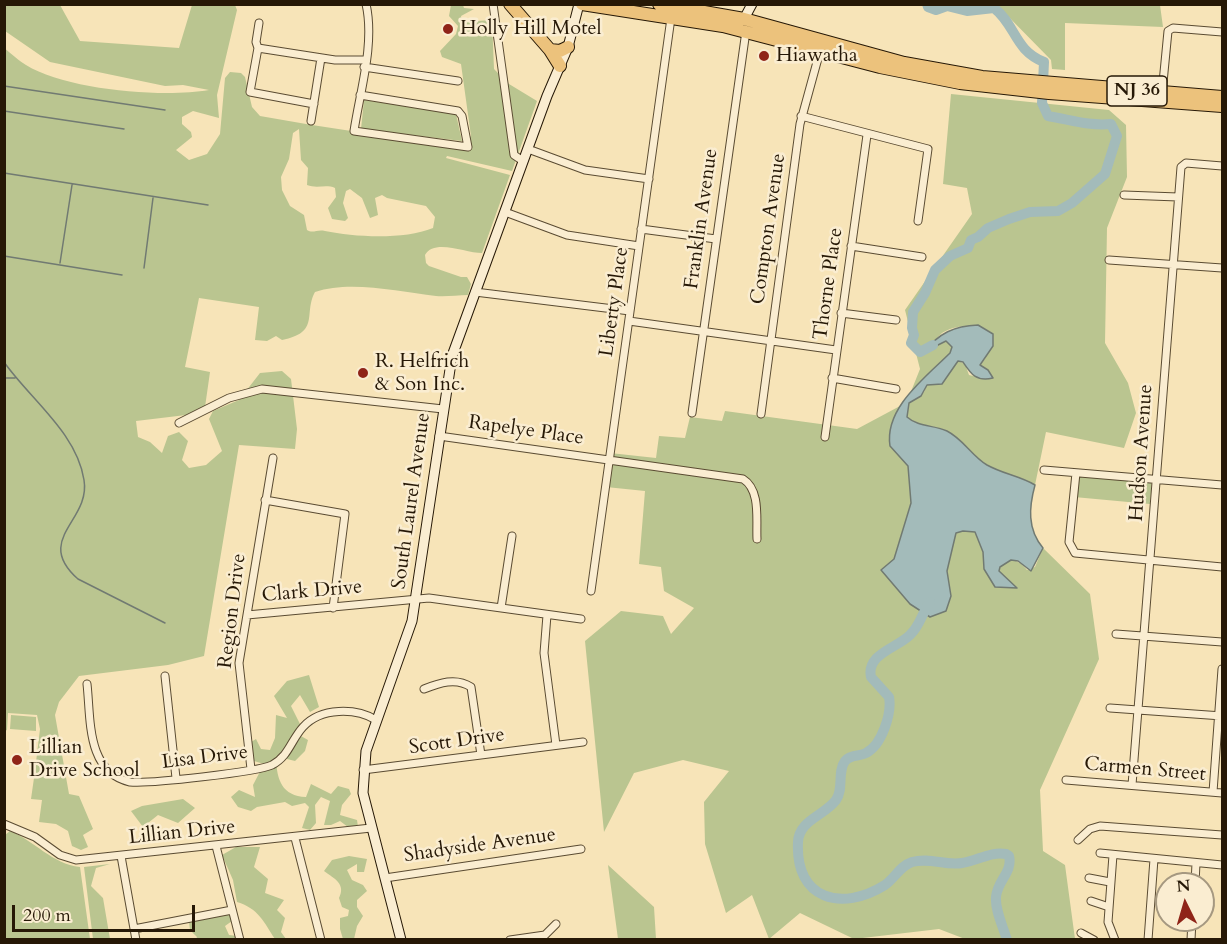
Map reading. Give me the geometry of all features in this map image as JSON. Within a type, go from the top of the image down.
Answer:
[{"type":"highway","points":[[510,4],[550,50],[560,66]]},
{"type":"highway","name":"NJ 36","points":[[580,4],[671,18],[745,25],[904,63],[1045,88],[1162,93],[1222,104]]},
{"type":"highway","name":"NJ 36","points":[[659,4],[716,13],[820,51],[918,75],[1222,104]]},
{"type":"highway","points":[[702,4],[716,13]]},
{"type":"highway","points":[[550,50],[560,51],[568,47]]},
{"type":"street","points":[[360,95],[458,111],[462,116],[468,145],[466,148],[354,131],[370,26],[366,4]]},
{"type":"street","points":[[493,4],[513,155],[523,161]]},
{"type":"street","name":"South Laurel Avenue","points":[[401,939],[363,793],[363,770],[376,720],[409,633],[417,599],[452,356],[523,161],[568,47],[580,4]]},
{"type":"street","points":[[745,25],[752,4]]},
{"type":"street","name":"Liberty Place","points":[[591,591],[671,18]]},
{"type":"street","points":[[259,23],[256,42],[258,48],[250,92],[314,104]]},
{"type":"street","name":"Franklin Avenue","points":[[692,413],[745,25]]},
{"type":"street","points":[[1162,93],[1168,31],[1173,28],[1222,32]]},
{"type":"street","points":[[258,48],[365,63],[458,81]]},
{"type":"street","name":"Compton Avenue","points":[[760,414],[801,116],[820,51]]},
{"type":"street","points":[[311,121],[321,58]]},
{"type":"street","points":[[801,116],[928,149],[918,221]]},
{"type":"street","name":"Thorne Place","points":[[825,437],[867,135]]},
{"type":"street","points":[[528,149],[585,170],[649,179]]},
{"type":"street","name":"Hudson Avenue","points":[[1132,785],[1181,168],[1184,164],[1222,166]]},
{"type":"street","points":[[1124,195],[1178,197]]},
{"type":"street","points":[[505,212],[567,235],[639,246]]},
{"type":"street","points":[[641,230],[716,239]]},
{"type":"street","points":[[851,246],[922,256]]},
{"type":"street","points":[[1109,260],[1222,268]]},
{"type":"street","points":[[475,292],[630,311]]},
{"type":"street","points":[[841,313],[896,320]]},
{"type":"street","points":[[629,321],[836,350]]},
{"type":"street","points":[[832,378],[896,388]]},
{"type":"street","points":[[179,423],[229,398],[259,389],[443,410]]},
{"type":"street","name":"Rapelye Place","points":[[439,436],[608,459],[673,471],[743,479],[751,485],[754,493],[757,539]]},
{"type":"street","name":"Region Drive","points":[[251,769],[239,669],[273,458]]},
{"type":"street","points":[[1044,471],[1222,484]]},
{"type":"street","points":[[1076,473],[1069,542],[1075,553],[1222,567]]},
{"type":"street","points":[[266,501],[345,514],[333,608]]},
{"type":"street","points":[[501,608],[512,536]]},
{"type":"street","points":[[417,599],[429,598],[580,619]]},
{"type":"street","name":"Clark Drive","points":[[247,615],[417,599]]},
{"type":"street","points":[[547,615],[544,653],[556,745]]},
{"type":"street","points":[[1116,634],[1222,642]]},
{"type":"street","points":[[1213,792],[1221,716],[1222,669]]},
{"type":"street","points":[[165,676],[176,778]]},
{"type":"street","points":[[424,689],[448,682],[464,683],[471,687],[481,755]]},
{"type":"street","name":"Lisa Drive","points":[[87,684],[95,747],[105,769],[130,782],[264,768],[280,759],[303,727],[319,716],[354,712],[365,714],[376,720]]},
{"type":"street","points":[[1110,708],[1221,716]]},
{"type":"street","name":"Scott Drive","points":[[363,770],[583,741]]},
{"type":"street","name":"Carmen Street","points":[[1066,780],[1222,793]]},
{"type":"street","name":"Lillian Drive","points":[[5,825],[35,837],[68,859],[121,856],[371,828]]},
{"type":"street","points":[[1078,840],[1090,829],[1100,826],[1222,835]]},
{"type":"street","points":[[295,838],[321,939]]},
{"type":"street","points":[[216,846],[240,939]]},
{"type":"street","name":"Shadyside Avenue","points":[[385,878],[581,849]]},
{"type":"street","points":[[1100,853],[1222,865]]},
{"type":"street","points":[[1113,855],[1108,922],[1115,939]]},
{"type":"street","points":[[121,856],[136,939]]},
{"type":"street","points":[[1148,939],[1154,860]]},
{"type":"street","points":[[1196,863],[1196,872]]},
{"type":"street","points":[[1089,878],[1110,882]]},
{"type":"street","points":[[1091,902],[1109,907]]},
{"type":"street","points":[[134,929],[232,910]]},
{"type":"street","points":[[510,939],[545,935],[556,924]]},
{"type":"street","points":[[1081,933],[1094,939]]},
{"type":"green space","points":[[5,5],[60,5],[80,41],[179,48],[192,5],[235,5],[237,10],[217,95],[219,118],[193,111],[182,117],[182,124],[191,132],[192,137],[176,150],[189,160],[207,154],[220,134],[225,78],[230,72],[241,73],[245,77],[252,107],[260,116],[463,146],[471,136],[461,64],[442,57],[440,51],[456,34],[458,26],[449,16],[451,5],[463,5],[464,8],[474,9],[461,16],[462,22],[492,20],[494,69],[509,84],[537,101],[512,171],[447,156],[446,158],[510,175],[482,253],[443,247],[429,250],[425,255],[429,266],[467,277],[471,284],[468,295],[436,296],[359,287],[315,292],[309,321],[302,332],[294,337],[282,340],[276,336],[267,341],[255,340],[259,307],[199,298],[185,367],[210,372],[205,407],[186,415],[136,421],[138,437],[150,442],[162,453],[168,436],[179,432],[188,441],[182,460],[189,468],[206,465],[222,451],[209,419],[213,411],[239,400],[260,373],[282,371],[291,379],[297,429],[295,449],[239,445],[204,656],[168,665],[79,676],[59,702],[55,715],[69,794],[79,796],[93,829],[83,835],[88,847],[81,850],[72,846],[68,831],[56,824],[39,822],[42,800],[31,799],[36,764],[45,764],[36,762],[40,729],[37,715],[8,713],[7,730],[5,731],[4,48],[23,63],[43,74],[89,86],[167,93],[209,90],[183,85],[165,86],[50,62],[5,31]],"holes":[[[299,129],[301,160],[308,168],[307,185],[335,188],[336,197],[328,208],[332,219],[345,221],[348,218],[343,203],[346,191],[350,189],[362,198],[370,218],[378,215],[375,198],[382,195],[426,206],[435,217],[433,228],[394,236],[350,235],[307,230],[304,215],[290,206],[282,190],[281,177],[289,159],[293,133]]]},
{"type":"green space","points":[[997,5],[1160,5],[1163,27],[1065,23],[1065,70],[1052,69],[1051,60]]},
{"type":"green space","points":[[951,94],[1109,110],[1126,125],[1127,177],[1107,228],[1105,343],[1128,383],[1136,413],[1124,448],[1046,432],[1035,485],[987,465],[947,431],[916,423],[907,417],[909,403],[924,392],[927,385],[942,384],[958,361],[965,364],[969,375],[986,379],[993,378],[988,370],[980,365],[985,359],[993,334],[975,326],[961,326],[942,333],[925,351],[946,341],[952,347],[950,353],[910,394],[920,369],[905,310],[972,214],[967,188],[943,184]]},
{"type":"green space","points":[[364,100],[456,114],[462,141],[361,129]]},
{"type":"green space","points":[[900,406],[890,430],[908,466],[911,503],[894,560],[951,596],[947,571],[953,538],[956,533],[962,531],[975,532],[983,552],[984,569],[995,587],[1015,588],[999,571],[1002,563],[1016,561],[1027,570],[1035,567],[1043,548],[1090,594],[1099,659],[1040,790],[1043,851],[1065,865],[1075,939],[965,939],[939,929],[854,939],[800,913],[769,939],[752,895],[726,913],[705,844],[704,802],[729,771],[683,760],[634,773],[604,832],[585,641],[621,611],[663,616],[671,634],[694,608],[664,591],[661,567],[639,564],[645,491],[606,487],[610,453],[656,458],[659,436],[685,438],[690,417],[722,421],[725,411],[857,429]]},
{"type":"green space","points":[[1076,474],[1152,479],[1150,504],[1074,497]]},
{"type":"green space","points":[[309,675],[319,707],[310,712],[300,695],[291,706],[300,724],[299,735],[308,740],[305,751],[295,761],[287,759],[283,750],[276,759],[278,774],[282,786],[291,794],[298,796],[306,797],[311,784],[331,794],[338,786],[349,789],[351,794],[342,805],[340,815],[357,820],[358,827],[348,827],[340,821],[324,825],[330,801],[321,797],[315,805],[316,823],[310,830],[302,828],[309,807],[305,803],[292,806],[285,802],[257,807],[251,811],[238,807],[231,797],[239,790],[255,797],[253,785],[264,764],[254,761],[250,754],[251,742],[256,739],[261,749],[270,750],[275,738],[276,715],[287,718],[274,696],[287,681]]},
{"type":"green space","points":[[11,715],[36,717],[36,731],[10,729]]},
{"type":"green space","points":[[183,799],[195,808],[178,823],[158,815],[143,827],[131,811],[142,806]]},
{"type":"green space","points":[[10,831],[61,862],[80,867],[90,939],[5,939],[5,835]]},
{"type":"green space","points":[[236,847],[260,847],[254,867],[268,879],[265,893],[284,900],[277,910],[285,918],[281,932],[286,939],[275,939],[256,912],[237,902],[233,880],[222,855]]},
{"type":"green space","points":[[349,856],[367,859],[364,872],[357,872],[357,864],[347,870],[352,880],[363,885],[367,891],[357,900],[357,907],[363,916],[357,926],[354,939],[343,939],[340,918],[348,916],[349,910],[342,907],[339,898],[340,885],[324,871],[332,860]]},
{"type":"green space","points":[[110,864],[96,868],[91,886],[103,898],[110,939],[93,939],[84,867]]},
{"type":"green space","points":[[608,865],[654,907],[656,939],[618,939]]},
{"type":"green space","points":[[232,914],[232,921],[225,926],[229,935],[238,936],[238,939],[196,939],[197,937],[190,930],[189,922],[207,916]]},
{"type":"water","points":[[978,325],[993,334],[993,346],[980,365],[988,370],[993,378],[978,378],[963,362],[958,361],[942,384],[927,385],[921,396],[909,403],[907,417],[916,423],[947,431],[987,465],[1035,485],[1031,501],[1032,526],[1043,548],[1031,571],[1018,561],[1011,560],[1000,567],[999,571],[1017,588],[995,587],[984,569],[983,552],[975,532],[956,533],[947,571],[951,596],[946,611],[930,617],[910,604],[881,570],[894,559],[911,503],[908,466],[890,446],[890,432],[893,419],[900,406],[919,383],[950,353],[952,347],[946,341],[924,352],[941,335],[954,329]]},
{"type":"waterway","points":[[927,4],[928,7],[936,10],[947,6],[967,11],[994,8],[1027,51],[1044,62],[1042,103],[1048,116],[1087,123],[1111,124],[1117,136],[1105,174],[1072,203],[1058,211],[1030,212],[988,228],[971,240],[968,248],[950,256],[935,270],[925,293],[913,312],[914,335],[911,343],[920,352],[933,345]]},
{"type":"waterway","points":[[4,86],[165,110]]},
{"type":"waterway","points":[[4,111],[124,129]]},
{"type":"waterway","points":[[4,173],[208,205]]},
{"type":"waterway","points":[[60,263],[72,185]]},
{"type":"waterway","points":[[144,268],[153,198]]},
{"type":"waterway","points":[[4,256],[122,275]]},
{"type":"waterway","points":[[4,362],[51,417],[80,463],[84,494],[80,507],[62,541],[61,552],[66,565],[78,579],[165,623]]},
{"type":"waterway","points":[[4,378],[15,378]]},
{"type":"waterway","points":[[930,602],[913,631],[873,663],[871,677],[889,697],[890,704],[885,728],[872,749],[845,761],[841,770],[840,791],[836,800],[807,823],[799,835],[799,862],[804,877],[813,888],[824,895],[838,899],[853,898],[869,893],[885,885],[904,866],[912,862],[925,860],[956,864],[995,854],[1006,854],[1009,856],[1009,867],[997,891],[996,902],[1007,940]]},
{"type":"place","name":"Holly Hill Motel","points":[[448,29]]},
{"type":"place","name":"Hiawatha","points":[[764,56]]},
{"type":"place","name":"R. Helfrich & Son Inc.","points":[[363,373]]},
{"type":"place","name":"Lillian Drive School","points":[[17,760]]}]
